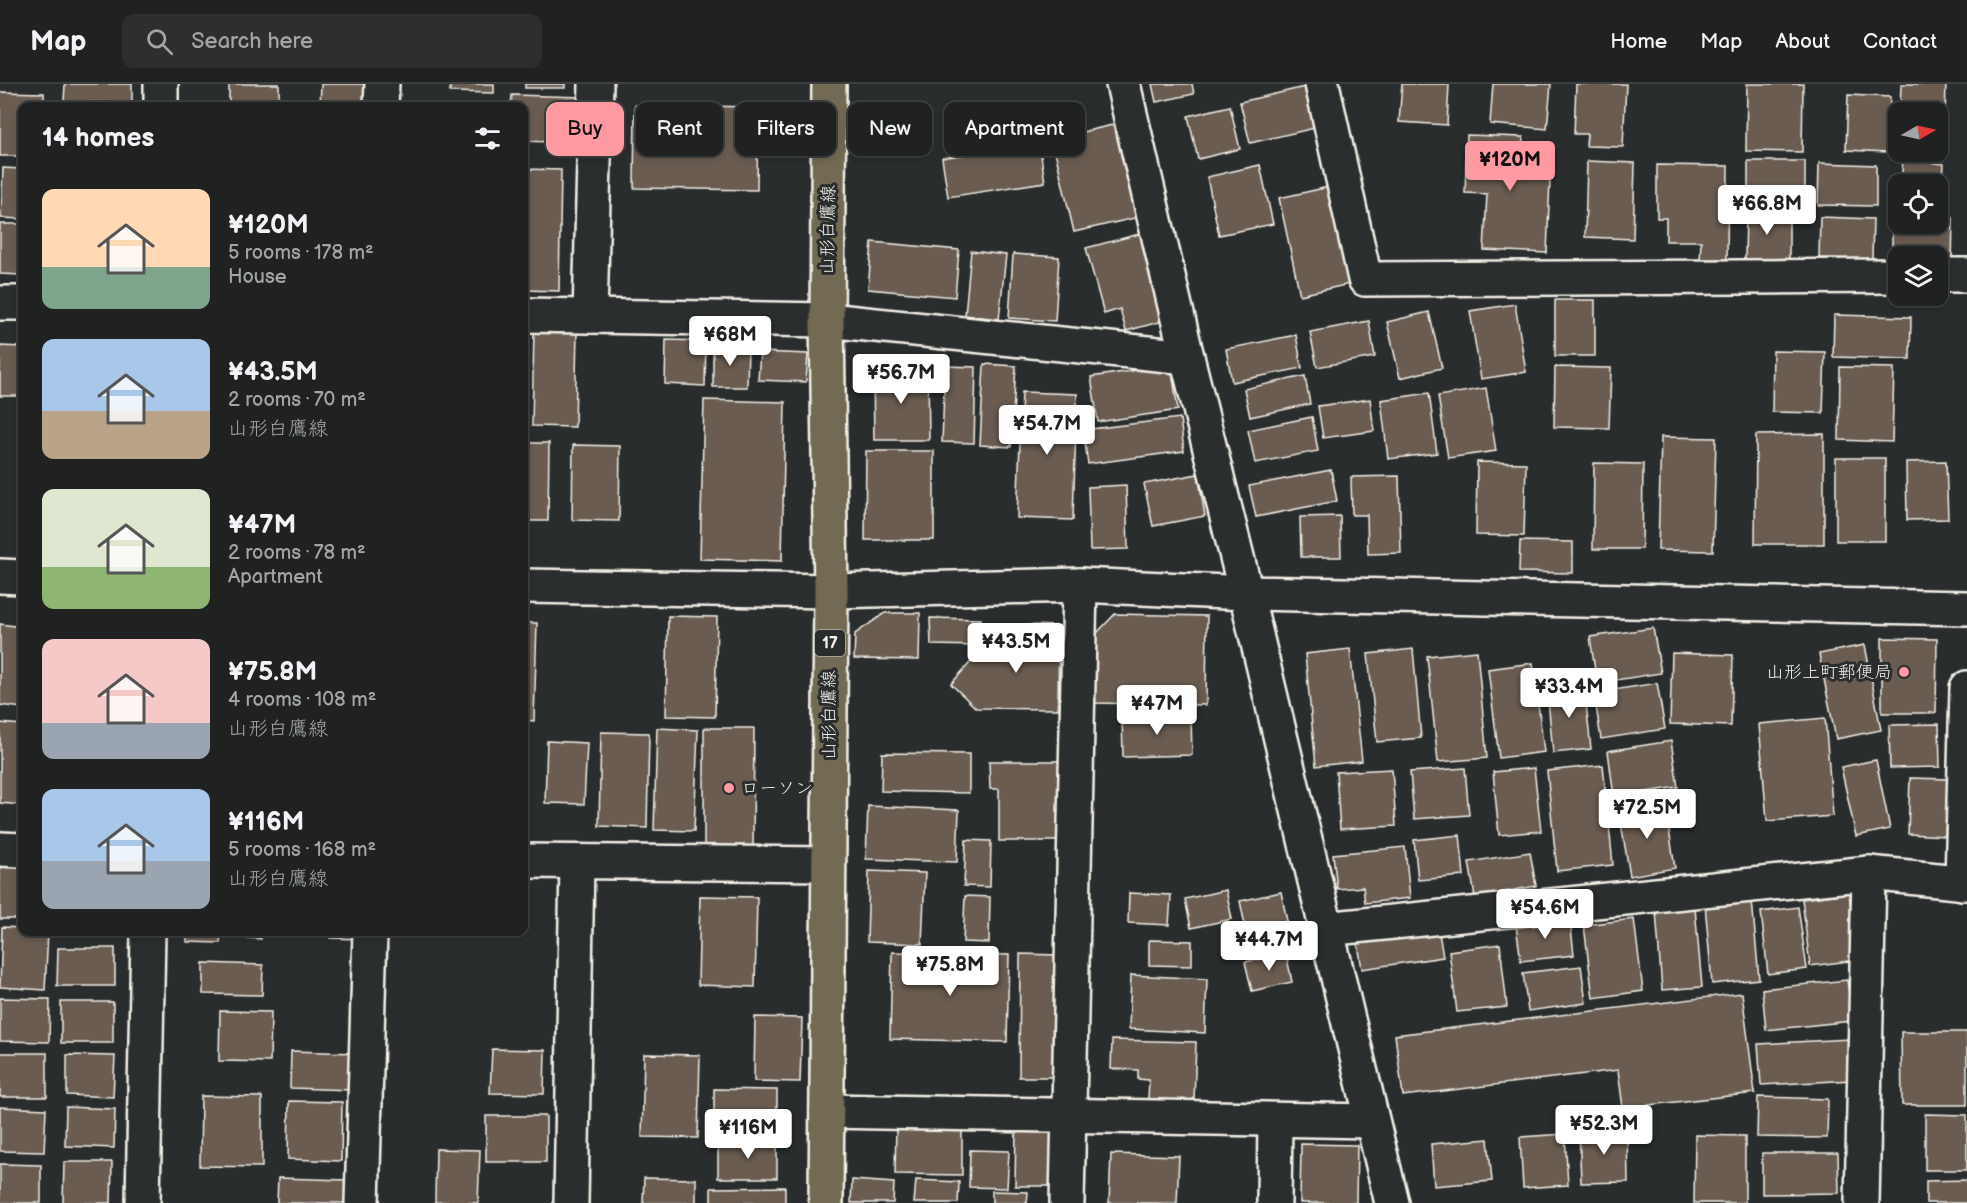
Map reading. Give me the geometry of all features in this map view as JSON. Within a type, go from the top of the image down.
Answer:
[{"type":"main road","name":"山形白鷹線","points":[[826,1203],[831,591],[827,320],[830,84]]},
{"type":"street","points":[[161,84],[161,102]]},
{"type":"street","points":[[381,102],[382,84]]},
{"type":"street","points":[[590,316],[596,84]]},
{"type":"street","points":[[1123,84],[1186,357],[1246,593],[1392,1203]]},
{"type":"street","points":[[1322,84],[1365,279],[1888,276]]},
{"type":"street","points":[[1948,275],[1967,275]]},
{"type":"street","points":[[0,303],[18,303]]},
{"type":"street","points":[[528,315],[827,320],[1186,357]]},
{"type":"street","points":[[0,576],[18,577]]},
{"type":"street","points":[[1066,1203],[1080,585]]},
{"type":"street","points":[[528,586],[831,591],[1080,585],[1246,593],[1967,608]]},
{"type":"street","points":[[1325,928],[1869,873],[1965,883],[1967,688]]},
{"type":"street","points":[[0,849],[18,850]]},
{"type":"street","points":[[528,861],[828,864]]},
{"type":"street","points":[[571,1203],[577,862]]},
{"type":"street","points":[[1862,1203],[1869,873]]},
{"type":"street","points":[[143,1203],[148,936]]},
{"type":"street","points":[[362,1203],[370,936]]},
{"type":"street","points":[[827,1111],[1371,1120]]},
{"type":"street","points":[[1274,1203],[1275,1120]]},
{"type":"building","points":[[65,84],[132,84],[132,102],[64,102]]},
{"type":"building","points":[[229,84],[279,84],[279,102],[229,102]]},
{"type":"building","points":[[321,84],[366,84],[365,102],[320,102]]},
{"type":"building","points":[[450,84],[494,84],[494,93],[450,92]]},
{"type":"building","points":[[525,84],[565,84],[565,88],[525,88]]},
{"type":"building","points":[[1152,84],[1192,84],[1194,94],[1156,102]]},
{"type":"building","points":[[1402,84],[1449,84],[1447,125],[1399,122]]},
{"type":"building","points":[[1493,84],[1551,84],[1547,129],[1490,124]]},
{"type":"building","points":[[1576,84],[1626,84],[1623,147],[1586,146],[1587,134],[1574,134]]},
{"type":"building","points":[[1747,84],[1803,84],[1802,152],[1746,151]]},
{"type":"building","points":[[1901,84],[1946,84],[1945,102],[1900,102]]},
{"type":"building","points":[[1309,86],[1319,127],[1250,143],[1240,102]]},
{"type":"building","points":[[0,92],[44,93],[44,102],[18,102],[18,156],[0,156]]},
{"type":"building","points":[[512,95],[582,97],[582,102],[546,102],[546,142],[528,141],[528,102],[511,102]]},
{"type":"building","points":[[1848,95],[1890,97],[1887,152],[1846,150]]},
{"type":"building","points":[[635,105],[636,156],[723,156],[723,106],[735,107],[735,156],[757,156],[757,190],[634,188]]},
{"type":"building","points":[[1230,106],[1240,149],[1198,159],[1188,116]]},
{"type":"building","points":[[1117,124],[1139,217],[1074,232],[1056,156],[1085,156],[1085,131]]},
{"type":"building","points":[[1467,135],[1523,137],[1522,154],[1551,155],[1547,253],[1484,250],[1487,194],[1465,193]]},
{"type":"building","points":[[1041,156],[1045,182],[948,197],[942,158]]},
{"type":"building","points":[[1587,161],[1635,163],[1633,239],[1585,237]]},
{"type":"building","points":[[1748,161],[1805,161],[1805,201],[1748,201]]},
{"type":"building","points":[[1903,162],[1944,164],[1943,174],[1902,174]]},
{"type":"building","points":[[1819,163],[1876,165],[1876,206],[1818,205]]},
{"type":"building","points":[[1260,165],[1273,224],[1219,235],[1207,177]]},
{"type":"building","points":[[1657,165],[1728,166],[1727,261],[1700,261],[1701,241],[1666,241],[1666,218],[1657,218]]},
{"type":"building","points":[[3,168],[18,169],[18,219],[1,218]]},
{"type":"building","points":[[528,169],[561,170],[559,291],[528,290]]},
{"type":"building","points":[[1329,187],[1350,284],[1300,295],[1279,198]]},
{"type":"building","points":[[1746,213],[1789,213],[1789,260],[1745,259]]},
{"type":"building","points":[[1820,217],[1873,219],[1872,260],[1819,258]]},
{"type":"building","points":[[1948,218],[1953,218],[1952,264],[1948,264],[1948,246],[1892,246],[1892,234],[1948,234]]},
{"type":"building","points":[[0,224],[18,224],[18,275],[0,274]]},
{"type":"building","points":[[1147,232],[1163,321],[1126,331],[1120,309],[1104,314],[1086,248]]},
{"type":"building","points":[[872,242],[959,250],[955,297],[868,289]]},
{"type":"building","points":[[971,251],[1006,255],[999,319],[965,315]]},
{"type":"building","points":[[1013,254],[1059,257],[1055,321],[1009,318]]},
{"type":"building","points":[[1555,300],[1595,300],[1595,356],[1555,356]]},
{"type":"building","points":[[1515,304],[1526,372],[1481,379],[1470,311]]},
{"type":"building","points":[[1429,312],[1442,368],[1400,378],[1387,322]]},
{"type":"building","points":[[1834,315],[1911,317],[1910,359],[1833,357]]},
{"type":"building","points":[[1369,321],[1375,357],[1317,367],[1310,332]]},
{"type":"building","points":[[534,330],[577,331],[575,427],[532,426]]},
{"type":"building","points":[[1296,335],[1302,368],[1232,382],[1226,349]]},
{"type":"building","points":[[666,340],[706,341],[705,386],[665,384]]},
{"type":"building","points":[[0,346],[18,347],[18,396],[0,396]]},
{"type":"building","points":[[713,347],[748,347],[747,387],[713,387]]},
{"type":"building","points":[[1773,351],[1825,352],[1823,413],[1772,412]]},
{"type":"building","points":[[760,352],[808,354],[806,382],[758,380]]},
{"type":"building","points":[[984,364],[1016,366],[1011,447],[980,445]]},
{"type":"building","points":[[1171,365],[1178,410],[1098,422],[1091,377]]},
{"type":"building","points":[[945,366],[976,367],[974,443],[942,442]]},
{"type":"building","points":[[1555,367],[1611,368],[1609,428],[1554,427]]},
{"type":"building","points":[[1840,367],[1894,368],[1892,442],[1839,440]]},
{"type":"building","points":[[928,369],[929,440],[874,440],[873,370]]},
{"type":"building","points":[[1305,376],[1310,404],[1250,417],[1244,389]]},
{"type":"building","points":[[1486,388],[1496,451],[1448,458],[1438,396]]},
{"type":"building","points":[[1022,392],[1077,394],[1073,520],[1017,518]]},
{"type":"building","points":[[1429,393],[1437,453],[1388,459],[1381,400]]},
{"type":"building","points":[[1370,399],[1374,431],[1323,438],[1318,406]]},
{"type":"building","points":[[704,400],[785,402],[782,561],[700,559]]},
{"type":"building","points":[[1312,417],[1318,451],[1255,463],[1248,430]]},
{"type":"building","points":[[1180,418],[1184,451],[1088,464],[1083,430]]},
{"type":"building","points":[[1824,434],[1824,544],[1755,544],[1756,435]]},
{"type":"building","points":[[1661,437],[1716,438],[1713,551],[1658,550]]},
{"type":"building","points":[[528,443],[549,443],[548,521],[528,521]]},
{"type":"building","points":[[573,445],[620,446],[619,521],[572,520]]},
{"type":"building","points":[[866,451],[934,451],[934,540],[865,540]]},
{"type":"building","points":[[1836,458],[1885,458],[1885,541],[1836,541]]},
{"type":"building","points":[[1946,461],[1948,519],[1907,520],[1906,462]]},
{"type":"building","points":[[1477,462],[1526,463],[1524,536],[1476,535]]},
{"type":"building","points":[[1594,463],[1643,464],[1642,549],[1593,549]]},
{"type":"building","points":[[1331,470],[1337,501],[1256,517],[1249,486]]},
{"type":"building","points":[[1198,474],[1205,516],[1153,526],[1144,484]]},
{"type":"building","points":[[1399,476],[1401,553],[1368,554],[1367,515],[1352,515],[1351,477]]},
{"type":"building","points":[[1126,485],[1128,549],[1090,550],[1088,487]]},
{"type":"building","points":[[1340,516],[1341,557],[1301,557],[1300,517]]},
{"type":"building","points":[[1520,541],[1573,542],[1573,573],[1519,572]]},
{"type":"building","points":[[885,613],[920,613],[919,660],[854,659],[855,634]]},
{"type":"building","points":[[1115,614],[1207,616],[1206,705],[1092,703],[1093,637]]},
{"type":"building","points":[[668,616],[717,617],[715,717],[666,716]]},
{"type":"building","points":[[930,618],[981,619],[980,646],[931,645]]},
{"type":"building","points":[[528,623],[537,623],[534,721],[528,720]]},
{"type":"building","points":[[0,624],[18,626],[18,707],[0,705]]},
{"type":"building","points":[[1024,625],[1059,626],[1058,709],[976,708],[951,684],[977,655],[1003,655],[1004,641],[1023,641]]},
{"type":"building","points":[[1653,628],[1661,673],[1597,683],[1590,637]]},
{"type":"building","points":[[1882,638],[1937,639],[1936,713],[1882,713]]},
{"type":"building","points":[[1865,645],[1881,730],[1836,739],[1819,654]]},
{"type":"building","points":[[1350,649],[1362,761],[1316,766],[1305,654]]},
{"type":"building","points":[[1413,649],[1421,738],[1377,742],[1368,654]]},
{"type":"building","points":[[1477,651],[1487,758],[1438,762],[1427,656]]},
{"type":"building","points":[[1672,653],[1733,655],[1731,726],[1670,724]]},
{"type":"building","points":[[1533,663],[1544,752],[1499,758],[1488,669]]},
{"type":"building","points":[[1657,683],[1665,729],[1601,739],[1594,693]]},
{"type":"building","points":[[1584,685],[1591,749],[1553,753],[1547,689]]},
{"type":"building","points":[[1191,715],[1192,755],[1123,757],[1122,717]]},
{"type":"building","points":[[1825,718],[1833,816],[1767,821],[1759,724]]},
{"type":"building","points":[[0,723],[18,725],[18,805],[0,803]]},
{"type":"building","points":[[1939,724],[1940,767],[1890,768],[1889,725]]},
{"type":"building","points":[[657,728],[698,730],[694,831],[654,830]]},
{"type":"building","name":"ローソン","points":[[704,728],[754,728],[753,848],[704,848]]},
{"type":"building","points":[[601,732],[649,733],[647,828],[599,826]]},
{"type":"building","points":[[547,741],[587,743],[584,804],[545,803]]},
{"type":"building","points":[[1671,741],[1678,787],[1614,797],[1608,751]]},
{"type":"building","points":[[882,753],[969,754],[969,793],[881,791]]},
{"type":"building","points":[[1876,760],[1890,829],[1856,836],[1841,767]]},
{"type":"building","points":[[989,761],[1059,761],[1059,841],[999,841],[999,789],[990,789]]},
{"type":"building","points":[[1603,765],[1613,865],[1557,871],[1547,771]]},
{"type":"building","points":[[1465,768],[1469,815],[1414,819],[1410,772]]},
{"type":"building","points":[[1534,768],[1541,831],[1499,835],[1493,772]]},
{"type":"building","points":[[1392,769],[1396,826],[1340,829],[1336,772]]},
{"type":"building","points":[[1910,778],[1948,779],[1945,836],[1908,834]]},
{"type":"building","points":[[1665,804],[1675,868],[1630,876],[1619,812]]},
{"type":"building","points":[[868,806],[959,810],[957,862],[866,859]]},
{"type":"building","points":[[1460,835],[1464,876],[1418,880],[1414,840]]},
{"type":"building","points":[[966,840],[991,841],[990,887],[964,886]]},
{"type":"building","points":[[1405,847],[1410,898],[1365,903],[1363,887],[1337,889],[1333,854]]},
{"type":"building","points":[[1530,852],[1536,886],[1475,897],[1469,862]]},
{"type":"building","points":[[0,867],[18,868],[18,919],[0,919]]},
{"type":"building","points":[[869,871],[925,873],[922,944],[867,942]]},
{"type":"building","points":[[1226,890],[1232,919],[1191,928],[1185,899]]},
{"type":"building","points":[[1281,892],[1287,921],[1246,930],[1240,901]]},
{"type":"building","points":[[1129,893],[1171,895],[1169,925],[1128,923]]},
{"type":"building","points":[[1849,893],[1857,960],[1810,966],[1802,899]]},
{"type":"building","points":[[700,896],[757,897],[755,987],[698,985]]},
{"type":"building","points":[[965,896],[990,897],[989,943],[963,942]]},
{"type":"building","points":[[1752,900],[1759,979],[1712,984],[1705,904]]},
{"type":"building","points":[[1798,907],[1807,969],[1768,974],[1761,912]]},
{"type":"building","points":[[1695,908],[1702,987],[1662,990],[1656,911]]},
{"type":"building","points":[[1570,919],[1574,955],[1521,961],[1516,926]]},
{"type":"building","points":[[1634,919],[1643,991],[1593,998],[1584,925]]},
{"type":"building","points":[[1438,926],[1443,957],[1362,969],[1357,938]]},
{"type":"building","points":[[2,927],[18,928],[18,936],[48,936],[45,990],[0,987]]},
{"type":"building","points":[[187,936],[221,936],[220,943],[187,942]]},
{"type":"building","points":[[261,936],[261,939],[230,937]]},
{"type":"building","points":[[330,936],[357,936],[357,939],[330,938]]},
{"type":"building","points":[[1149,940],[1192,941],[1192,966],[1149,965]]},
{"type":"building","points":[[1500,944],[1507,1007],[1457,1012],[1449,951]]},
{"type":"building","points":[[58,948],[115,948],[115,986],[57,986]]},
{"type":"building","points":[[892,952],[1009,955],[1007,1042],[890,1039]]},
{"type":"building","points":[[1286,953],[1292,982],[1252,991],[1245,962]]},
{"type":"building","points":[[1020,954],[1057,955],[1056,1077],[1019,1077]]},
{"type":"building","points":[[203,963],[263,965],[262,995],[203,994]]},
{"type":"building","points":[[1581,966],[1586,1003],[1528,1011],[1523,973]]},
{"type":"building","points":[[1131,975],[1207,979],[1205,1033],[1129,1029]]},
{"type":"building","points":[[1847,980],[1852,1021],[1766,1030],[1762,989]]},
{"type":"building","points":[[1742,993],[1755,1093],[1623,1108],[1618,1070],[1403,1096],[1395,1035]]},
{"type":"building","points":[[0,998],[50,999],[49,1042],[0,1041]]},
{"type":"building","points":[[61,1002],[113,1002],[113,1043],[61,1043]]},
{"type":"building","points":[[220,1011],[271,1012],[270,1062],[219,1061]]},
{"type":"building","points":[[755,1017],[802,1018],[800,1082],[754,1081]]},
{"type":"building","points":[[1901,1032],[1967,1032],[1967,1105],[1902,1105]]},
{"type":"building","points":[[1850,1039],[1853,1080],[1761,1085],[1758,1044]]},
{"type":"building","points":[[1112,1040],[1196,1042],[1194,1101],[1148,1100],[1149,1080],[1138,1079],[1138,1070],[1111,1069]]},
{"type":"building","points":[[492,1049],[545,1050],[544,1094],[490,1093]]},
{"type":"building","points":[[291,1051],[353,1053],[352,1090],[290,1088]]},
{"type":"building","points":[[0,1053],[47,1053],[47,1097],[0,1097]]},
{"type":"building","points":[[644,1054],[700,1055],[698,1138],[642,1137]]},
{"type":"building","points":[[67,1055],[115,1056],[113,1097],[67,1095]]},
{"type":"building","points":[[714,1089],[777,1090],[777,1132],[714,1131]]},
{"type":"building","points":[[201,1096],[262,1097],[262,1167],[200,1166]]},
{"type":"building","points":[[1758,1097],[1828,1099],[1827,1138],[1757,1137]]},
{"type":"building","points":[[289,1101],[342,1102],[341,1161],[288,1159]]},
{"type":"building","points":[[0,1107],[46,1109],[44,1152],[0,1151]]},
{"type":"building","points":[[66,1107],[115,1109],[114,1148],[65,1146]]},
{"type":"building","points":[[1925,1114],[1967,1115],[1967,1170],[1925,1170]]},
{"type":"building","points":[[486,1116],[546,1116],[546,1162],[486,1162]]},
{"type":"building","points":[[896,1126],[962,1127],[962,1175],[895,1174]]},
{"type":"building","points":[[1016,1127],[1055,1127],[1054,1186],[1015,1186]]},
{"type":"building","points":[[1627,1129],[1628,1182],[1581,1183],[1579,1130]]},
{"type":"building","points":[[1565,1134],[1568,1185],[1523,1188],[1520,1137]]},
{"type":"building","points":[[1695,1135],[1745,1136],[1745,1203],[1694,1203]]},
{"type":"building","points":[[1488,1139],[1492,1181],[1434,1186],[1431,1144]]},
{"type":"building","points":[[718,1143],[777,1143],[777,1178],[718,1178]]},
{"type":"building","points":[[1301,1144],[1357,1145],[1356,1203],[1300,1203]]},
{"type":"building","points":[[436,1149],[480,1150],[478,1203],[435,1202]]},
{"type":"building","points":[[970,1150],[1009,1151],[1007,1188],[969,1187]]},
{"type":"building","points":[[1762,1153],[1838,1153],[1839,1193],[1762,1194]]},
{"type":"building","points":[[1111,1154],[1179,1156],[1177,1203],[1109,1203]]},
{"type":"building","points":[[64,1162],[112,1162],[111,1203],[63,1203]]},
{"type":"building","points":[[0,1164],[41,1165],[41,1203],[0,1203]]},
{"type":"building","points":[[278,1178],[346,1180],[346,1203],[277,1203]]},
{"type":"building","points":[[644,1178],[696,1179],[696,1203],[643,1203]]},
{"type":"building","points":[[852,1180],[894,1183],[893,1203],[851,1203]]},
{"type":"building","points":[[916,1180],[959,1182],[958,1203],[914,1203]]},
{"type":"building","points":[[1967,1180],[1967,1203],[1926,1203],[1926,1181]]},
{"type":"building","points":[[785,1187],[785,1203],[711,1203],[711,1188]]},
{"type":"building","points":[[992,1191],[1028,1192],[1027,1203],[992,1203]]},
{"type":"place","name":"山形上町郵便局","points":[[1904,672]]},
{"type":"place","name":"ローソン","points":[[729,788]]}]
